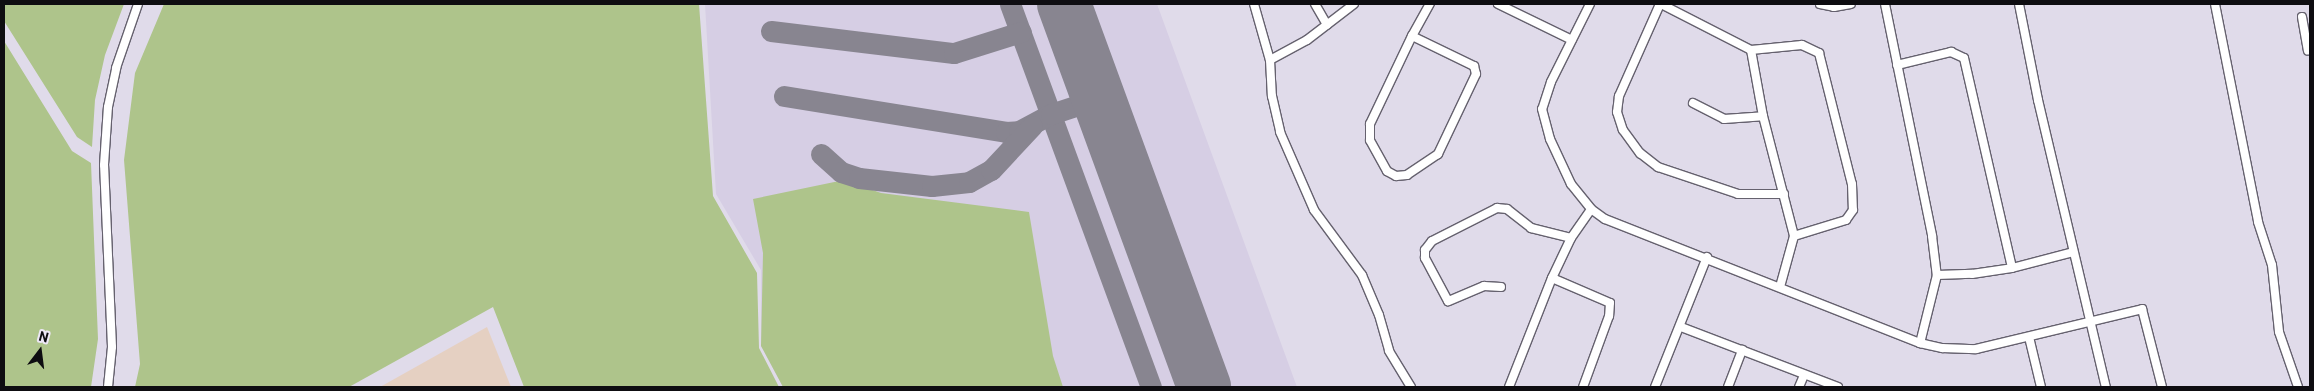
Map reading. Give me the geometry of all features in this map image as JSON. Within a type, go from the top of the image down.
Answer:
[{"type":"street","points":[[108,387],[112,347],[104,166],[108,107],[116,68],[138,4]]},
{"type":"street","points":[[1254,4],[1270,60],[1276,118],[1297,174],[1314,210],[1362,275],[1380,315],[1389,351],[1409,384],[1401,387]]},
{"type":"street","points":[[1315,4],[1327,25]]},
{"type":"street","points":[[1270,60],[1327,25],[1354,4]]},
{"type":"street","points":[[1412,36],[1474,66],[1476,74],[1438,154],[1407,175],[1396,176],[1387,171],[1370,140],[1369,129],[1412,36],[1430,4]]},
{"type":"street","points":[[1498,4],[1509,6],[1572,40]]},
{"type":"street","points":[[1590,4],[1544,98],[1542,109],[1547,132],[1571,184],[1591,209],[1627,230],[1707,257],[1920,343],[1942,348],[1976,349],[2029,338],[2142,309],[2162,387]]},
{"type":"street","points":[[1784,194],[1738,194],[1664,169],[1640,153],[1623,130],[1617,112],[1619,96],[1660,4],[1751,50],[1802,45],[1819,53],[1852,184],[1853,210],[1846,220],[1794,236]]},
{"type":"street","points":[[1820,4],[1834,7],[1851,4]]},
{"type":"street","points":[[1885,4],[1932,236],[1937,275],[1920,343]]},
{"type":"street","points":[[2020,4],[2038,100],[2072,252],[2106,387]]},
{"type":"street","points":[[2215,4],[2258,222],[2272,265],[2279,332],[2298,387]]},
{"type":"street","points":[[2302,17],[2308,34],[2308,50]]},
{"type":"street","points":[[1751,50],[1763,116],[1794,236],[1780,287]]},
{"type":"street","points":[[1897,65],[1951,52],[1964,58],[2012,268]]},
{"type":"street","points":[[1693,103],[1724,119],[1763,116]]},
{"type":"street","points":[[1501,287],[1484,286],[1448,301],[1424,258],[1425,250],[1432,241],[1497,208],[1507,209],[1531,228],[1571,238]]},
{"type":"street","points":[[1509,387],[1552,278],[1571,238],[1591,209]]},
{"type":"street","points":[[1937,275],[1972,274],[2012,268],[2072,252]]},
{"type":"street","points":[[1655,387],[1681,328],[1707,257]]},
{"type":"street","points":[[1552,278],[1610,303],[1610,316],[1583,387]]},
{"type":"street","points":[[1681,328],[1838,387]]},
{"type":"street","points":[[2029,338],[2041,387]]},
{"type":"street","points":[[1728,387],[1742,350]]},
{"type":"street","points":[[1799,387],[1804,375]]},
{"type":"shaded area","points":[[705,4],[1157,4],[1297,387],[783,387],[761,346],[761,270],[716,194]]},
{"type":"shaded area","points":[[487,327],[511,387],[380,387]]},
{"type":"green space","points":[[4,4],[124,4],[105,55],[95,100],[92,147],[77,137],[4,21]]},
{"type":"green space","points":[[164,4],[699,4],[713,196],[757,273],[759,348],[779,387],[524,387],[493,307],[349,387],[135,387],[140,364],[124,160],[135,73]]},
{"type":"green space","points":[[4,41],[72,151],[91,163],[98,339],[91,387],[4,387]]},
{"type":"green space","points":[[844,180],[881,193],[1029,212],[1053,356],[1063,387],[783,387],[761,346],[763,253],[753,199]]},
{"type":"taxiway","points":[[1010,4],[1151,387]]},
{"type":"taxiway","points":[[771,31],[954,53],[1021,32]]},
{"type":"taxiway","points":[[784,96],[1006,132],[1019,131],[1051,114],[1097,99]]},
{"type":"taxiway","points":[[821,154],[841,172],[859,178],[932,186],[969,182],[991,170],[1032,126]]},
{"type":"runway","points":[[1064,4],[1204,387]]}]
